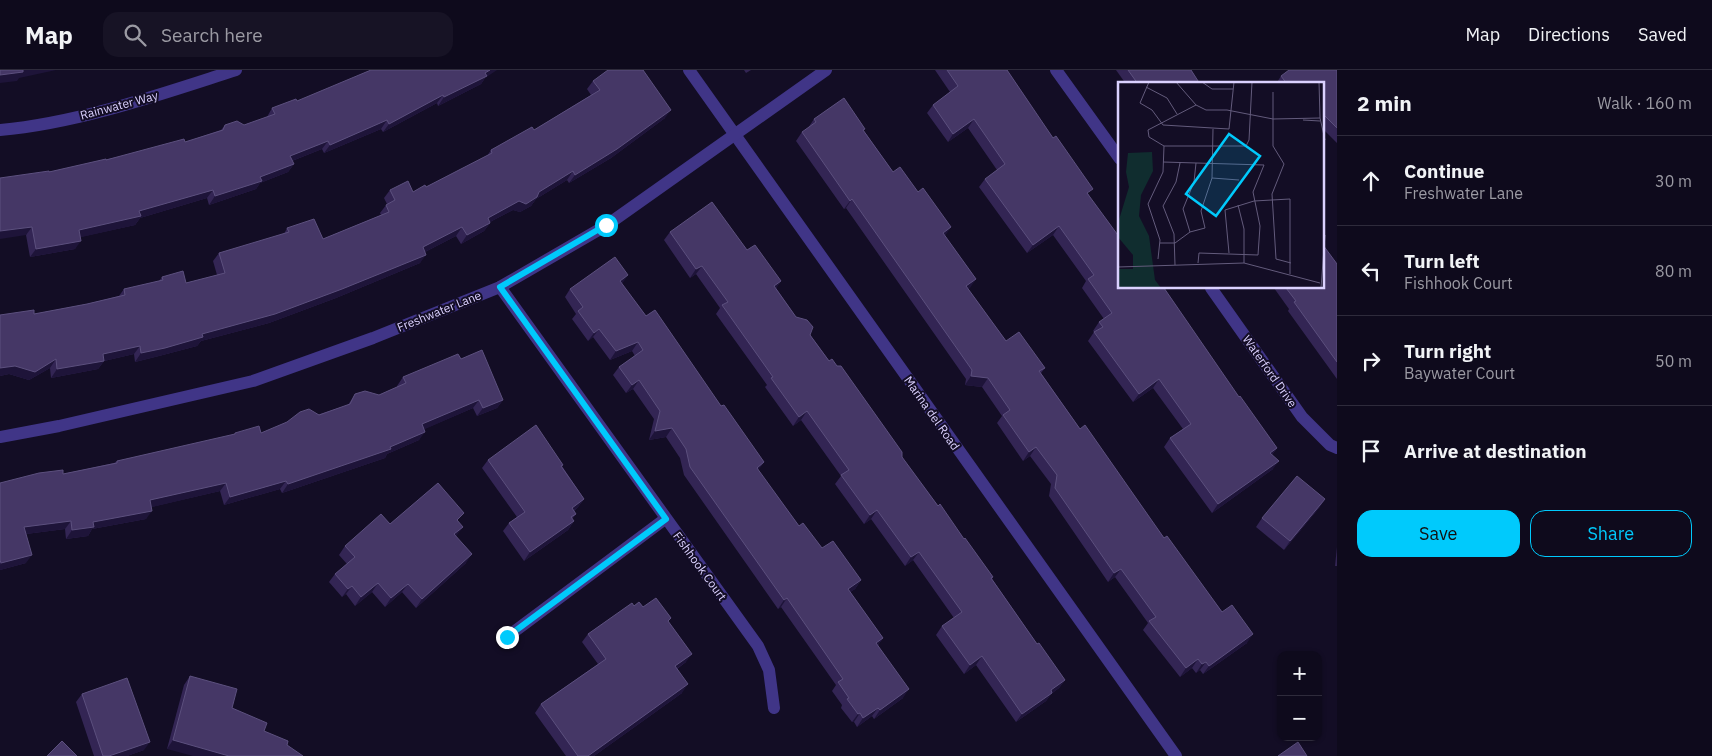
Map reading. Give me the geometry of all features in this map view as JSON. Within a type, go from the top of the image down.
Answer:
[{"type":"street","name":"Rainwater Way","points":[[0,130],[30,128],[131,103],[236,70]]},
{"type":"street","name":"Marina del Road","points":[[689,70],[1176,756]]},
{"type":"street","name":"Freshwater Lane","points":[[0,437],[59,426],[253,381],[373,338],[500,287],[606,225],[826,70]]},
{"type":"street","points":[[1056,70],[1118,157]]},
{"type":"street","name":"Fishhook Court","points":[[500,287],[758,646],[769,670],[774,708]]},
{"type":"street","name":"Waterford Drive","points":[[1211,289],[1302,417],[1330,445],[1337,448]]},
{"type":"street","points":[[507,637],[666,519]]},
{"type":"building","points":[[0,70],[23,70],[23,72],[0,75]]},
{"type":"building","points":[[371,70],[490,70],[485,73],[487,76],[444,97],[443,95],[389,124],[387,120],[330,145],[328,141],[290,156],[294,164],[260,177],[262,181],[215,196],[213,190],[139,211],[141,216],[79,230],[81,241],[36,249],[32,227],[0,231],[0,178],[49,172],[106,160],[184,139],[185,142],[223,130],[225,125],[237,121],[244,125],[275,114],[272,108],[296,99],[297,101]]},
{"type":"building","points":[[608,70],[643,70],[671,110],[617,149],[575,175],[573,171],[539,192],[537,197],[526,204],[519,201],[488,218],[490,223],[467,235],[462,227],[423,247],[426,255],[275,314],[202,334],[203,337],[165,348],[141,353],[140,346],[103,354],[104,361],[57,369],[56,359],[35,372],[15,366],[0,368],[0,315],[34,310],[34,314],[125,295],[124,289],[163,280],[162,277],[183,271],[186,283],[225,273],[219,253],[289,232],[287,228],[314,219],[323,239],[389,212],[386,205],[395,200],[390,190],[408,181],[413,192],[425,185],[426,187],[492,153],[491,150],[532,127],[534,130],[600,90],[593,81]]},
{"type":"building","points":[[947,70],[1007,70],[1053,138],[1056,136],[1093,189],[1087,193],[1118,235],[1118,289],[1165,289],[1239,397],[1277,448],[1270,453],[1279,461],[1218,504],[1170,438],[1191,424],[1159,379],[1139,394],[1094,332],[1103,327],[1099,322],[1112,313],[1088,279],[1094,275],[1059,226],[1033,245],[985,179],[1005,164],[974,119],[953,134],[933,105],[958,86]]},
{"type":"building","points":[[1128,70],[1191,70],[1199,82],[1137,82]]},
{"type":"building","points":[[1289,70],[1337,70],[1337,128],[1324,115],[1324,82],[1286,82],[1281,76]]},
{"type":"building","points":[[844,98],[865,129],[863,130],[893,172],[900,167],[918,192],[923,188],[951,227],[943,233],[976,279],[966,286],[1006,341],[1019,332],[1045,368],[1039,371],[1080,429],[1085,425],[1164,538],[1167,536],[1222,612],[1232,605],[1253,634],[1209,666],[1206,662],[1202,664],[1198,659],[1186,668],[1149,621],[1156,617],[1121,569],[1114,573],[1055,488],[1057,475],[1036,447],[1029,452],[1003,415],[1010,410],[988,378],[971,376],[972,370],[852,199],[850,201],[802,132],[816,122],[814,119]]},
{"type":"building","points":[[712,202],[747,250],[755,245],[781,281],[774,286],[796,317],[807,320],[813,327],[810,335],[829,361],[832,359],[837,366],[841,366],[902,452],[902,457],[938,506],[940,504],[965,538],[1037,644],[1039,643],[1065,680],[1051,690],[1052,693],[1022,714],[982,656],[970,665],[942,626],[962,612],[919,552],[911,557],[877,510],[870,515],[841,475],[849,470],[807,411],[799,417],[722,305],[728,302],[702,266],[696,269],[670,232]]},
{"type":"building","points":[[1324,246],[1337,264],[1337,362],[1294,302],[1296,301],[1287,289],[1324,289]]},
{"type":"building","points":[[615,257],[628,275],[620,281],[646,316],[655,310],[721,406],[724,405],[764,462],[757,468],[799,526],[803,523],[822,548],[833,541],[861,580],[848,589],[883,638],[876,643],[909,689],[880,710],[878,708],[863,718],[860,713],[858,714],[838,682],[843,679],[787,598],[784,600],[690,467],[686,449],[672,428],[655,431],[660,411],[639,380],[632,385],[619,367],[643,350],[638,342],[616,351],[599,329],[594,333],[578,311],[583,307],[570,289]]},
{"type":"building","points":[[482,350],[503,400],[483,408],[479,400],[422,424],[425,432],[390,447],[391,449],[288,484],[286,481],[230,497],[226,483],[150,500],[152,511],[93,522],[94,527],[72,530],[71,521],[24,527],[32,555],[1,563],[0,483],[39,473],[63,470],[63,474],[117,463],[117,461],[235,434],[259,426],[261,433],[287,422],[300,412],[309,409],[319,415],[350,404],[355,394],[365,391],[379,395],[406,383],[403,377],[458,354],[461,359]]},
{"type":"building","points":[[536,425],[584,499],[572,508],[576,514],[571,517],[574,521],[530,552],[509,523],[525,512],[488,460]]},
{"type":"building","points":[[1297,476],[1325,499],[1290,541],[1262,518]]},
{"type":"building","points":[[438,483],[464,513],[457,520],[463,527],[454,534],[472,554],[422,599],[408,584],[391,598],[378,583],[361,597],[352,586],[348,589],[335,574],[355,557],[345,546],[381,514],[390,524]]},
{"type":"building","points":[[656,598],[671,618],[668,621],[692,654],[675,666],[688,684],[588,756],[578,756],[541,704],[606,659],[588,634],[632,603],[634,606],[639,602],[643,607]]},
{"type":"building","points":[[190,676],[237,689],[232,708],[267,723],[264,731],[288,741],[287,745],[303,756],[229,756],[173,740]]},
{"type":"building","points":[[127,678],[150,742],[109,756],[103,756],[82,694]]},
{"type":"building","points":[[62,741],[77,756],[47,756]]},
{"type":"building","points":[[1298,742],[1307,756],[1278,756]]},
{"type":"route","points":[[507,637],[666,519],[500,287],[606,225]]}]
